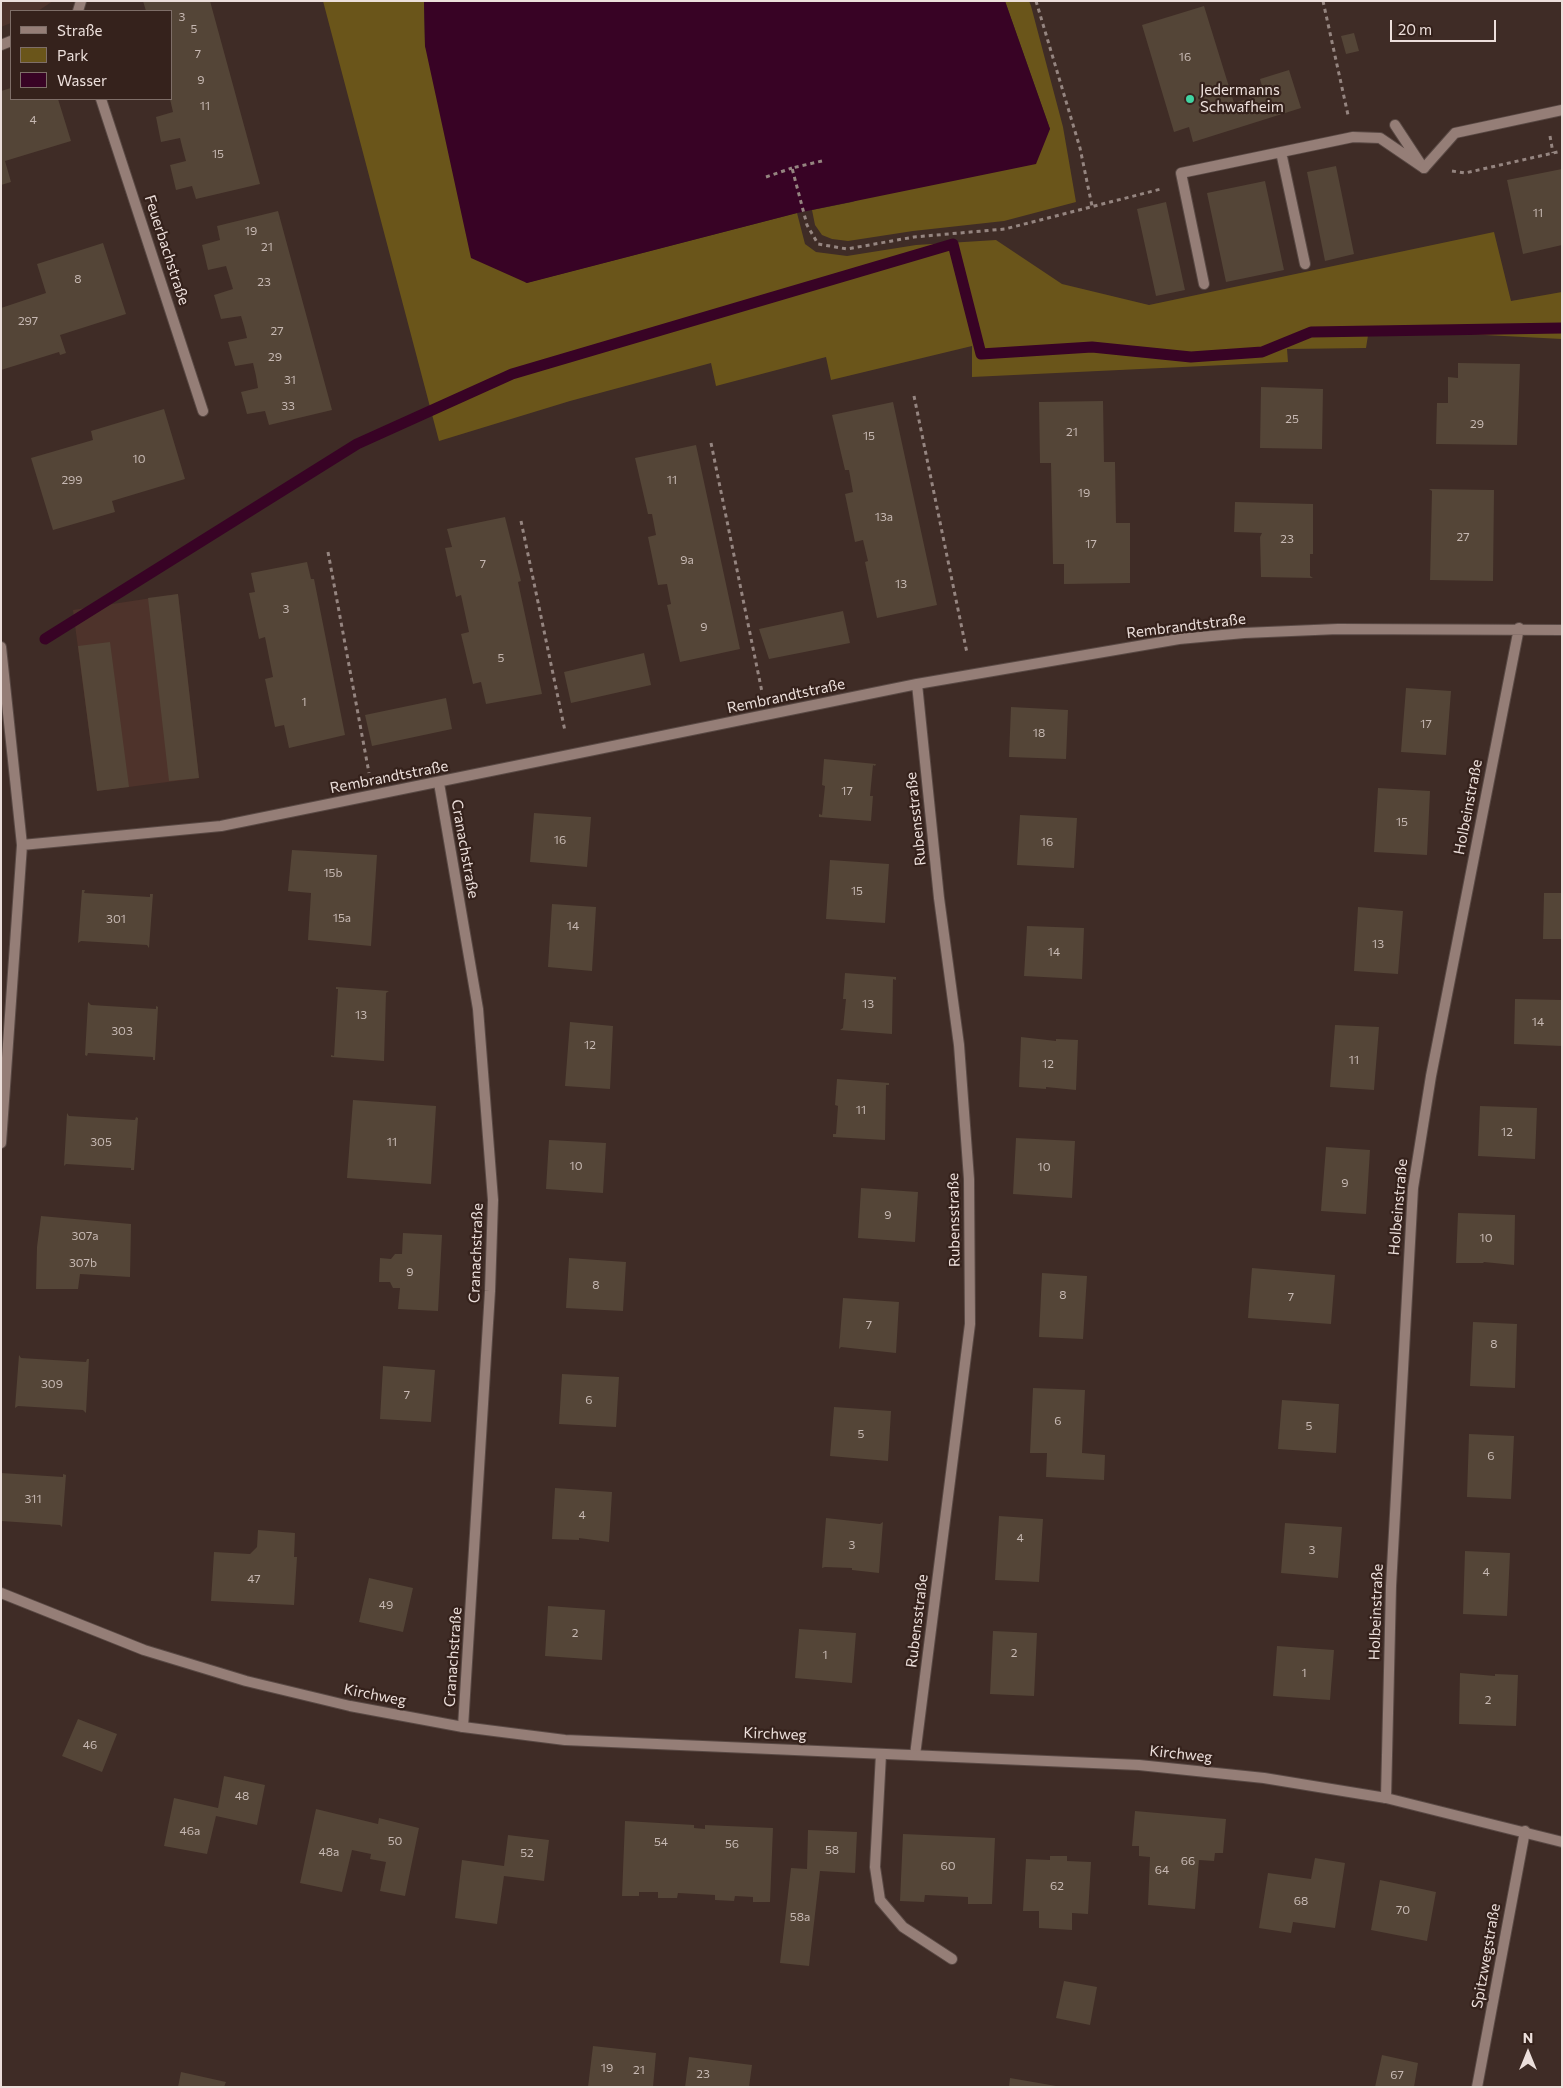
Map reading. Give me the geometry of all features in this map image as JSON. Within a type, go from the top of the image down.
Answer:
[{"type":"street","name":"Feuerbachstraße","points":[[101,100],[203,411]]},
{"type":"street","points":[[1424,168],[1455,134],[1562,110]]},
{"type":"street","points":[[1395,125],[1424,168]]},
{"type":"street","points":[[1204,284],[1181,173],[1352,137],[1380,138],[1424,168]]},
{"type":"street","points":[[1281,152],[1305,264]]},
{"type":"street","name":"Rembrandtstraße","points":[[22,845],[221,826],[918,684],[1179,639],[1338,628],[1519,628],[1562,630]]},
{"type":"street","name":"Holbeinstraße","points":[[1386,1798],[1391,1586],[1413,1188],[1431,1076],[1519,628]]},
{"type":"street","points":[[1,647],[22,845],[1,1143]]},
{"type":"street","name":"Rubensstraße","points":[[915,1755],[970,1324],[969,1179],[959,1046],[939,898],[918,684]]},
{"type":"street","name":"Cranachstraße","points":[[439,782],[478,1009],[493,1200],[490,1291],[463,1727]]},
{"type":"street","name":"Kirchweg","points":[[1,1593],[144,1650],[246,1682],[350,1706],[463,1727],[565,1740],[1139,1765],[1264,1778],[1386,1798],[1525,1831],[1562,1842]]},
{"type":"street","points":[[881,1754],[875,1867],[880,1900],[903,1927],[952,1959]]},
{"type":"street","name":"Spitzwegstraße","points":[[1478,2087],[1525,1831]]},
{"type":"path","points":[[792,168],[807,225],[818,244],[847,249],[914,237],[1004,229],[1092,206],[1080,148],[1036,1]]},
{"type":"path","points":[[1322,1],[1352,137]]},
{"type":"path","points":[[1424,168],[1465,172],[1562,151]]},
{"type":"path","points":[[766,177],[792,168],[822,161]]},
{"type":"path","points":[[914,396],[972,675]]},
{"type":"path","points":[[711,443],[767,715]]},
{"type":"path","points":[[521,521],[570,756]]},
{"type":"path","points":[[328,552],[374,796]]},
{"type":"shaded area","points":[[1,1],[53,1],[40,10],[10,10],[10,23],[1,27]]},
{"type":"shaded area","points":[[178,594],[199,778],[97,791],[73,610]]},
{"type":"green space","points":[[323,1],[424,1],[425,46],[526,283],[797,213],[805,244],[816,252],[847,256],[916,245],[996,240],[1062,284],[1149,305],[1494,232],[1511,301],[1562,292],[1562,339],[1369,329],[1366,348],[1287,349],[1288,362],[972,377],[972,346],[831,380],[826,357],[716,386],[711,363],[570,401],[439,441]]},
{"type":"green space","points":[[1005,1],[1029,1],[1031,6],[1063,127],[1076,202],[1004,221],[913,231],[848,241],[832,239],[822,235],[815,225],[812,210],[852,202],[1050,129]]},
{"type":"water","points":[[424,1],[1005,1],[1050,129],[1036,164],[797,213],[527,283],[471,258],[425,46]]},
{"type":"building","points":[[143,1],[210,1],[260,184],[196,199],[192,186],[176,190],[170,165],[186,161],[180,138],[161,142],[156,117],[173,112],[170,100],[172,100],[172,10],[146,10]]},
{"type":"building","points":[[1204,6],[1234,103],[1264,94],[1260,79],[1289,70],[1301,108],[1193,142],[1189,127],[1174,132],[1142,25]]},
{"type":"building","points":[[1354,33],[1359,51],[1346,54],[1341,36]]},
{"type":"building","points":[[10,88],[10,100],[58,100],[71,141],[5,161],[11,182],[1,185],[1,91]]},
{"type":"building","points":[[1336,166],[1354,254],[1325,261],[1307,172]]},
{"type":"building","points":[[1562,169],[1562,245],[1523,254],[1507,180]]},
{"type":"building","points":[[1265,181],[1284,270],[1226,282],[1207,193]]},
{"type":"building","points":[[1166,202],[1185,290],[1156,296],[1137,209]]},
{"type":"building","points":[[278,211],[332,410],[269,425],[265,411],[247,414],[241,392],[258,388],[253,363],[235,366],[228,342],[247,338],[244,326],[241,316],[221,319],[214,295],[233,289],[226,266],[208,270],[202,245],[220,240],[217,226]]},
{"type":"building","points":[[103,243],[126,314],[60,335],[66,353],[60,355],[59,352],[1,370],[1,308],[46,293],[37,264]]},
{"type":"building","points":[[1458,363],[1520,364],[1517,445],[1436,444],[1437,403],[1448,403],[1448,377],[1458,378]]},
{"type":"building","points":[[1261,387],[1323,389],[1322,449],[1260,448]]},
{"type":"building","points":[[1103,401],[1104,462],[1115,462],[1116,523],[1130,523],[1130,583],[1064,584],[1064,564],[1053,564],[1051,463],[1040,463],[1039,402]]},
{"type":"building","points":[[893,402],[937,605],[877,618],[865,562],[868,561],[863,540],[855,542],[845,494],[853,492],[849,470],[845,470],[832,415]]},
{"type":"building","points":[[164,409],[185,479],[112,501],[115,512],[53,530],[31,458],[93,440],[91,431]]},
{"type":"building","points":[[696,445],[740,649],[680,662],[667,605],[671,604],[667,584],[658,585],[648,537],[656,535],[652,514],[648,514],[635,458]]},
{"type":"building","points":[[1429,489],[1494,490],[1493,581],[1430,580],[1432,491]]},
{"type":"building","points":[[1235,502],[1313,504],[1313,554],[1310,554],[1310,576],[1313,578],[1261,577],[1260,537],[1262,533],[1234,532]]},
{"type":"building","points":[[505,517],[521,581],[518,582],[542,694],[486,704],[481,682],[473,684],[461,634],[469,632],[461,595],[456,597],[445,548],[452,547],[447,529]]},
{"type":"building","points":[[307,562],[311,579],[314,579],[345,735],[289,748],[284,725],[275,727],[265,679],[273,677],[265,637],[259,639],[249,593],[255,592],[251,573]]},
{"type":"building","points":[[178,594],[199,778],[169,781],[148,598]]},
{"type":"building","points":[[843,611],[850,643],[769,659],[759,629]]},
{"type":"building","points":[[110,642],[129,787],[97,791],[78,646]]},
{"type":"building","points":[[644,653],[651,685],[571,703],[564,672]]},
{"type":"building","points":[[1406,688],[1451,691],[1446,755],[1401,752]]},
{"type":"building","points":[[446,698],[452,729],[372,746],[365,715]]},
{"type":"building","points":[[1011,707],[1068,710],[1066,759],[1009,757]]},
{"type":"building","points":[[824,759],[876,764],[875,766],[873,765],[870,796],[873,796],[871,821],[819,817],[819,814],[822,815],[825,786],[822,785]]},
{"type":"building","points":[[1378,788],[1430,791],[1427,855],[1374,852]]},
{"type":"building","points":[[534,813],[591,817],[587,867],[530,862]]},
{"type":"building","points":[[1020,815],[1077,818],[1074,868],[1017,865]]},
{"type":"building","points":[[292,850],[377,855],[371,946],[308,940],[311,893],[288,891]]},
{"type":"building","points":[[830,860],[889,864],[885,923],[826,919]]},
{"type":"building","points":[[82,890],[85,890],[84,893],[150,897],[150,894],[153,894],[149,948],[147,945],[81,941],[78,943]]},
{"type":"building","points":[[1544,893],[1562,893],[1562,939],[1543,939]]},
{"type":"building","points":[[552,904],[596,907],[592,971],[548,967]]},
{"type":"building","points":[[1358,907],[1403,911],[1398,974],[1354,971]]},
{"type":"building","points":[[1027,926],[1084,928],[1082,979],[1024,976]]},
{"type":"building","points":[[845,973],[896,977],[896,980],[893,979],[892,1034],[840,1030],[843,1028],[846,999],[843,999]]},
{"type":"building","points":[[336,987],[389,991],[386,993],[384,1061],[331,1057],[331,1055],[334,1056],[338,989]]},
{"type":"building","points":[[1515,999],[1562,1000],[1562,1046],[1514,1044]]},
{"type":"building","points":[[88,1002],[91,1005],[156,1009],[156,1006],[158,1007],[155,1060],[153,1060],[153,1057],[88,1053],[87,1056],[85,1055]]},
{"type":"building","points":[[570,1022],[613,1026],[610,1089],[565,1086]]},
{"type":"building","points":[[1335,1025],[1379,1027],[1374,1090],[1330,1087]]},
{"type":"building","points":[[1021,1037],[1056,1041],[1056,1039],[1078,1040],[1076,1090],[1019,1087]]},
{"type":"building","points":[[837,1079],[889,1083],[889,1085],[886,1085],[885,1140],[833,1137],[833,1134],[836,1134],[838,1106],[835,1105]]},
{"type":"building","points":[[353,1100],[436,1106],[431,1184],[347,1178]]},
{"type":"building","points":[[1480,1106],[1537,1108],[1535,1159],[1478,1156]]},
{"type":"building","points":[[67,1113],[69,1116],[135,1120],[136,1117],[138,1118],[134,1170],[131,1170],[131,1168],[66,1164],[64,1166]]},
{"type":"building","points":[[1016,1138],[1075,1141],[1072,1198],[1013,1194]]},
{"type":"building","points":[[549,1140],[606,1143],[603,1193],[546,1189]]},
{"type":"building","points":[[1326,1147],[1370,1150],[1366,1214],[1321,1211]]},
{"type":"building","points":[[861,1188],[918,1192],[915,1242],[858,1238]]},
{"type":"building","points":[[1458,1213],[1515,1215],[1514,1265],[1484,1262],[1456,1263]]},
{"type":"building","points":[[41,1216],[131,1224],[130,1277],[80,1274],[78,1289],[36,1289],[37,1247]]},
{"type":"building","points":[[403,1233],[442,1235],[438,1311],[398,1309],[400,1288],[393,1288],[390,1282],[379,1282],[380,1258],[391,1259],[395,1254],[402,1254]]},
{"type":"building","points":[[569,1258],[626,1262],[623,1311],[566,1308]]},
{"type":"building","points":[[1252,1268],[1335,1275],[1331,1324],[1248,1318]]},
{"type":"building","points":[[1042,1273],[1087,1276],[1083,1339],[1039,1337]]},
{"type":"building","points":[[843,1298],[899,1302],[896,1353],[841,1347],[839,1349]]},
{"type":"building","points":[[1473,1322],[1517,1324],[1515,1388],[1470,1386]]},
{"type":"building","points":[[19,1355],[21,1358],[86,1362],[89,1359],[86,1413],[83,1410],[18,1406],[15,1408]]},
{"type":"building","points":[[383,1366],[435,1370],[431,1422],[380,1419]]},
{"type":"building","points":[[562,1374],[619,1377],[616,1427],[559,1424]]},
{"type":"building","points":[[1033,1388],[1085,1390],[1082,1453],[1105,1455],[1104,1480],[1046,1477],[1047,1453],[1030,1453]]},
{"type":"building","points":[[1282,1400],[1339,1404],[1336,1453],[1278,1449]]},
{"type":"building","points":[[834,1407],[891,1411],[888,1461],[830,1456]]},
{"type":"building","points":[[1469,1434],[1514,1436],[1511,1499],[1467,1497]]},
{"type":"building","points":[[1,1473],[63,1477],[63,1474],[66,1475],[62,1527],[60,1525],[1,1521]]},
{"type":"building","points":[[555,1488],[612,1492],[609,1542],[579,1538],[579,1540],[552,1539]]},
{"type":"building","points":[[999,1516],[1043,1519],[1039,1582],[995,1580]]},
{"type":"building","points":[[826,1518],[880,1524],[883,1522],[879,1573],[852,1570],[852,1568],[822,1568]]},
{"type":"building","points":[[1285,1523],[1342,1527],[1338,1578],[1281,1573]]},
{"type":"building","points":[[258,1530],[295,1533],[294,1557],[297,1557],[294,1605],[211,1601],[214,1552],[250,1554],[257,1547]]},
{"type":"building","points":[[1465,1551],[1510,1553],[1507,1616],[1463,1614]]},
{"type":"building","points":[[369,1578],[413,1588],[403,1632],[359,1622]]},
{"type":"building","points":[[548,1606],[605,1610],[602,1660],[545,1656]]},
{"type":"building","points":[[799,1629],[856,1633],[852,1683],[795,1678]]},
{"type":"building","points":[[993,1631],[1037,1633],[1034,1696],[990,1694]]},
{"type":"building","points":[[1277,1646],[1334,1650],[1330,1700],[1273,1696]]},
{"type":"building","points":[[1460,1673],[1495,1676],[1495,1674],[1518,1675],[1516,1726],[1459,1724]]},
{"type":"building","points":[[78,1719],[117,1734],[102,1772],[62,1756]]},
{"type":"building","points":[[224,1776],[265,1785],[257,1825],[216,1816],[207,1854],[164,1846],[174,1798],[218,1808]]},
{"type":"building","points":[[316,1809],[378,1824],[379,1818],[419,1828],[405,1896],[380,1891],[386,1862],[370,1859],[371,1854],[352,1850],[342,1892],[300,1883]]},
{"type":"building","points":[[1135,1811],[1226,1819],[1223,1853],[1215,1853],[1214,1861],[1199,1860],[1195,1909],[1148,1905],[1150,1857],[1139,1856],[1139,1846],[1132,1846]]},
{"type":"building","points":[[625,1821],[694,1825],[694,1828],[705,1829],[705,1825],[773,1828],[770,1902],[753,1902],[753,1897],[735,1896],[734,1901],[715,1900],[715,1895],[678,1893],[677,1898],[658,1898],[658,1892],[639,1892],[639,1896],[622,1896]]},
{"type":"building","points":[[808,1830],[857,1832],[855,1873],[820,1871],[809,1966],[780,1963],[791,1868],[807,1869]]},
{"type":"building","points":[[903,1834],[995,1838],[992,1904],[968,1904],[968,1897],[925,1895],[924,1902],[900,1901]]},
{"type":"building","points":[[508,1835],[549,1840],[544,1881],[504,1876],[497,1924],[455,1918],[462,1860],[504,1866]]},
{"type":"building","points":[[1050,1856],[1067,1856],[1067,1861],[1091,1862],[1088,1914],[1072,1913],[1072,1930],[1039,1928],[1039,1911],[1023,1911],[1026,1859],[1050,1860]]},
{"type":"building","points":[[1315,1858],[1345,1863],[1335,1928],[1293,1922],[1291,1933],[1259,1928],[1268,1873],[1311,1879]]},
{"type":"building","points":[[1380,1880],[1436,1892],[1427,1941],[1371,1930]]},
{"type":"building","points":[[1064,1981],[1097,1987],[1090,2025],[1056,2018]]},
{"type":"building","points":[[593,2046],[656,2053],[653,2087],[588,2087]]},
{"type":"building","points":[[1382,2055],[1418,2063],[1414,2087],[1375,2087]]},
{"type":"building","points":[[689,2057],[752,2065],[749,2087],[685,2087]]},
{"type":"building","points":[[181,2072],[226,2082],[224,2087],[178,2087]]},
{"type":"building","points":[[1010,2078],[1056,2086],[1056,2087],[1009,2087]]},
{"type":"waterway","points":[[45,639],[357,444],[512,374],[953,244],[981,354],[1092,347],[1191,357],[1262,352],[1311,332],[1562,328]]},
{"type":"place","name":"Jedermanns Schwafheim","points":[[1190,99]]}]
